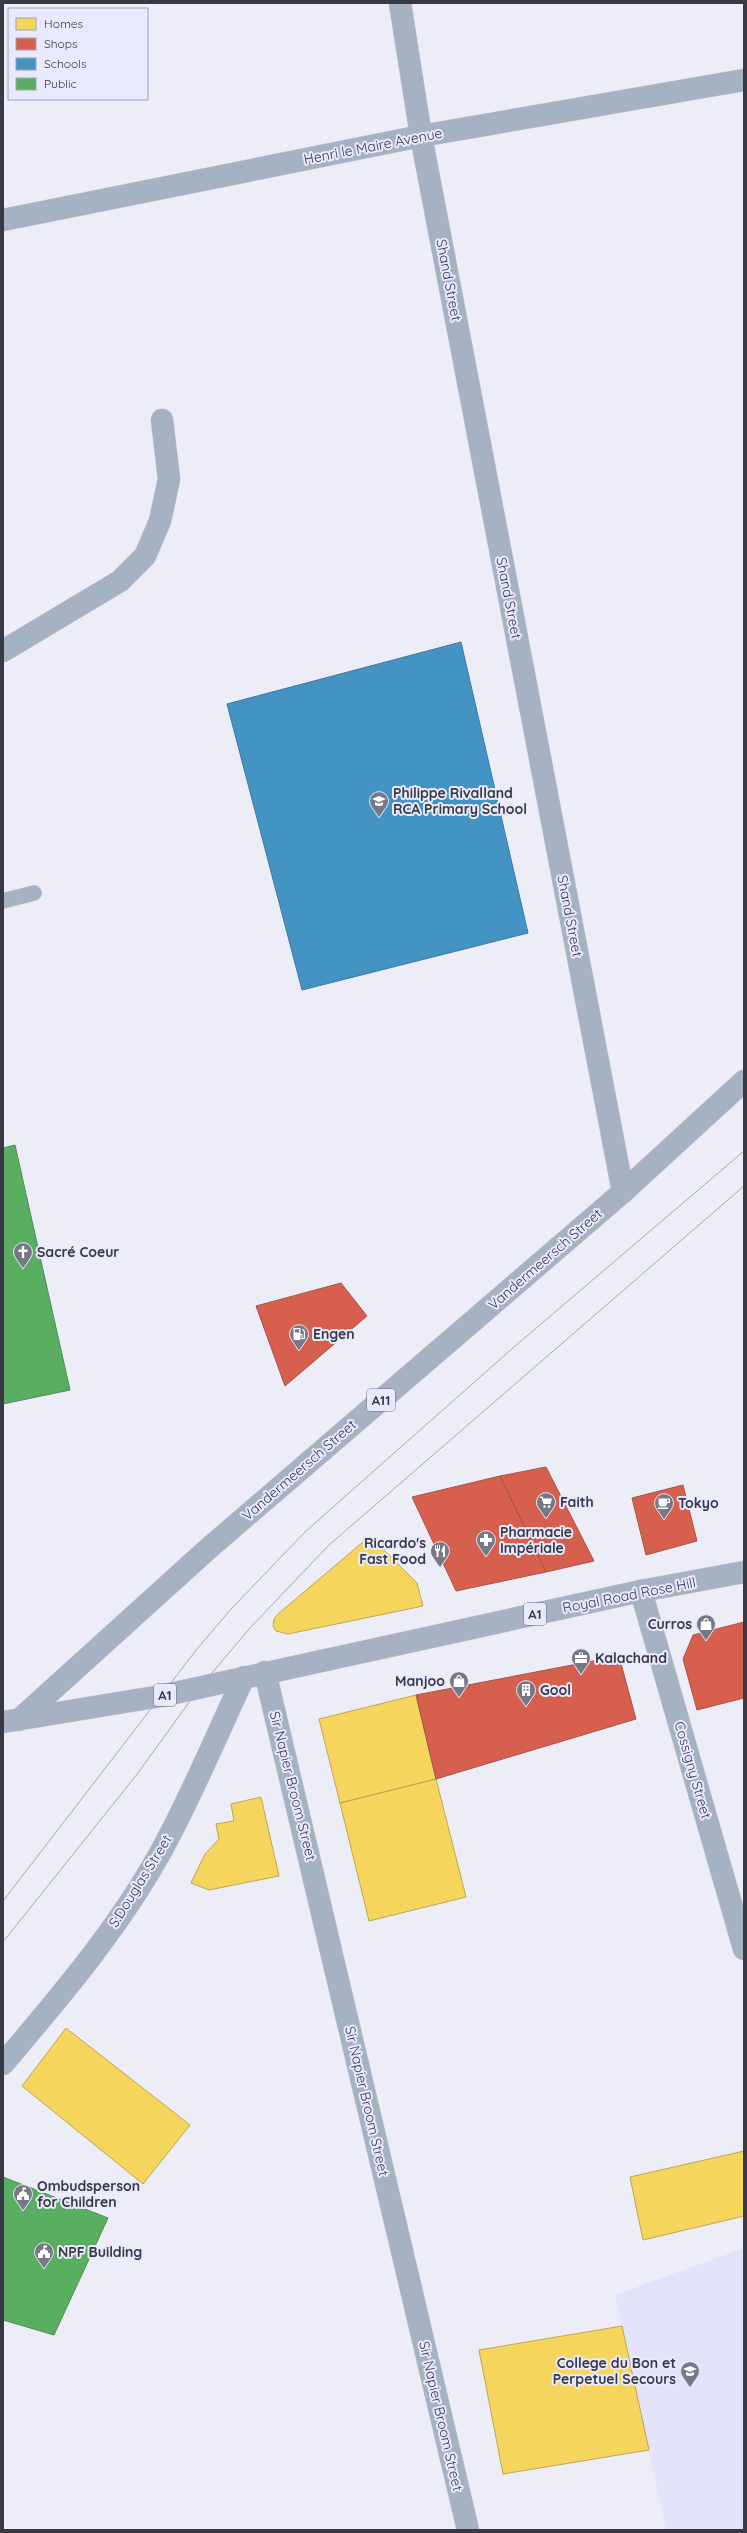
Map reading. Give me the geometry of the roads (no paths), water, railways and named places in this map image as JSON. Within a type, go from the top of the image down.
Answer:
[{"type":"main road","name":"Vandermeersch Street","points":[[11,1721],[622,1192],[744,1082]]},
{"type":"main road","name":"Royal Road Rose Hill","points":[[265,1672],[641,1591],[744,1572]]},
{"type":"main road","name":"A1","points":[[11,1721],[161,1696],[265,1672]]},
{"type":"street","name":"Shand Street","points":[[400,3],[421,136],[622,1192]]},
{"type":"street","name":"Henri le Maire Avenue","points":[[3,220],[421,136],[744,80]]},
{"type":"street","points":[[3,651],[120,581],[145,556],[160,521],[169,479],[162,420]]},
{"type":"street","name":"Cossigny Street","points":[[641,1591],[744,1949]]},
{"type":"street","name":"Sir Napier Broom Street","points":[[265,1672],[468,2530]]},
{"type":"street","name":"S.Douglas Street","points":[[3,2064],[100,1944],[159,1856],[184,1807],[244,1677]]},
{"type":"lane","points":[[3,901],[34,893]]},
{"type":"tram line","points":[[3,1901],[197,1649],[232,1608],[306,1531],[514,1347],[744,1151]]},
{"type":"tram line","points":[[3,1942],[138,1773],[200,1687],[250,1628],[329,1545],[744,1186]]},
{"type":"place","name":"Philippe Rivalland RCA Primary School","points":[[379,818]]},
{"type":"place","name":"Sacré Coeur","points":[[23,1269]]},
{"type":"place","name":"Engen","points":[[299,1351]]},
{"type":"place","name":"Faith","points":[[546,1519]]},
{"type":"place","name":"Tokyo","points":[[664,1520]]},
{"type":"place","name":"Pharmacie Impériale","points":[[486,1557]]},
{"type":"place","name":"Ricardo's Fast Food","points":[[440,1568]]},
{"type":"place","name":"Curros","points":[[706,1641]]},
{"type":"place","name":"Kalachand","points":[[581,1675]]},
{"type":"place","name":"Manjoo","points":[[459,1698]]},
{"type":"place","name":"Gool","points":[[526,1707]]},
{"type":"place","name":"Ombudsperson for Children","points":[[23,2211]]},
{"type":"place","name":"NPF Building","points":[[44,2269]]},
{"type":"place","name":"College du Bon et Perpetuel Secours","points":[[690,2388]]}]
